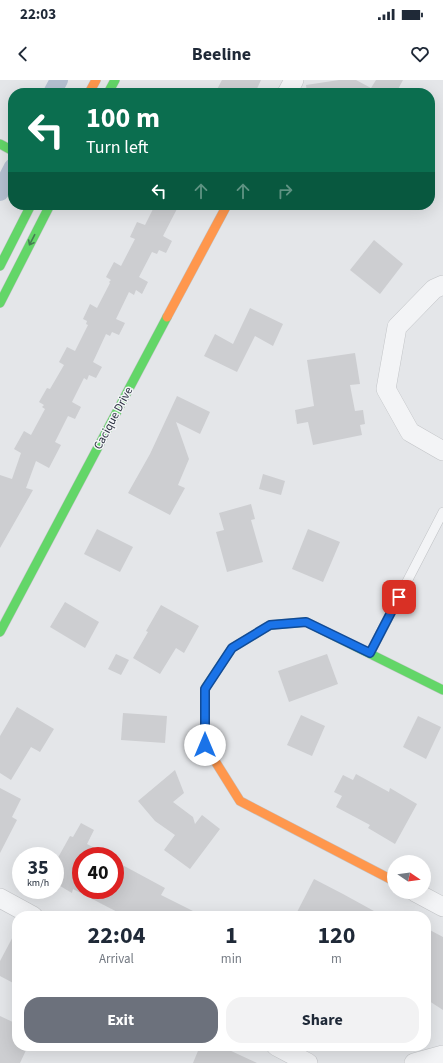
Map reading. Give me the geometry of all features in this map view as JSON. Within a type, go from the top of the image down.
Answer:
[{"type":"street","points":[[0,266],[28,210]]},
{"type":"street","points":[[0,303],[47,210]]},
{"type":"street","name":"Cacique Drive","points":[[0,632],[224,210]]},
{"type":"street","points":[[443,285],[434,289],[397,327],[386,389],[410,432],[443,451]]},
{"type":"street","points":[[387,877],[240,801],[205,745],[205,689],[232,648],[270,625],[306,622],[443,690]]},
{"type":"street","points":[[0,898],[24,911]]},
{"type":"street","points":[[428,899],[443,907]]},
{"type":"street","points":[[285,1051],[308,1063]]},
{"type":"street","points":[[414,1063],[443,1055]]},
{"type":"lane","points":[[370,653],[443,512]]},
{"type":"building","points":[[222,80],[261,80],[257,88],[218,88]]},
{"type":"building","points":[[339,80],[356,80],[371,88],[306,88],[306,85]]},
{"type":"building","points":[[376,80],[403,80],[399,88],[371,88]]},
{"type":"building","points":[[152,210],[176,210],[163,236],[172,241],[166,253],[159,250],[157,254],[152,252],[139,277],[148,282],[142,294],[136,290],[134,295],[129,292],[116,319],[125,323],[119,335],[112,332],[110,336],[106,334],[93,362],[102,367],[96,378],[89,375],[87,380],[84,378],[72,402],[81,407],[75,419],[68,416],[55,442],[61,445],[49,468],[36,461],[26,488],[33,490],[0,548],[0,475],[12,479],[21,453],[14,449],[24,431],[31,435],[45,409],[42,407],[44,405],[39,402],[47,388],[50,389],[64,365],[59,362],[67,347],[75,351],[88,325],[86,324],[87,321],[83,319],[90,304],[97,308],[110,283],[109,282],[111,280],[106,277],[114,262],[121,266],[135,239],[130,237],[137,222],[145,225]]},
{"type":"building","points":[[374,240],[403,264],[380,294],[350,270]]},
{"type":"building","points":[[250,308],[283,324],[273,346],[255,336],[237,372],[204,356],[215,334],[233,344]]},
{"type":"building","points":[[355,353],[360,384],[350,385],[355,411],[363,410],[365,424],[360,425],[362,435],[313,445],[308,422],[297,424],[295,410],[314,406],[307,360]]},
{"type":"building","points":[[177,396],[210,412],[200,434],[176,422],[189,459],[178,485],[185,488],[170,515],[128,493],[150,454]]},
{"type":"building","points":[[263,474],[285,481],[281,495],[259,489]]},
{"type":"building","points":[[251,504],[255,519],[251,520],[263,562],[227,572],[216,532],[224,530],[219,513]]},
{"type":"building","points":[[97,529],[133,547],[120,572],[84,554]]},
{"type":"building","points":[[308,529],[340,542],[323,582],[292,569]]},
{"type":"building","points":[[65,602],[99,622],[85,648],[50,627]]},
{"type":"building","points":[[161,605],[199,626],[184,653],[176,648],[160,674],[133,658]]},
{"type":"building","points":[[116,654],[129,660],[121,675],[108,669]]},
{"type":"building","points":[[327,654],[338,684],[289,702],[278,671]]},
{"type":"building","points":[[17,707],[54,729],[40,752],[31,747],[11,780],[0,773],[0,736]]},
{"type":"building","points":[[123,713],[167,716],[165,743],[121,740]]},
{"type":"building","points":[[301,715],[325,726],[312,756],[287,745]]},
{"type":"building","points":[[418,716],[441,727],[426,759],[403,747]]},
{"type":"building","points":[[175,770],[184,793],[173,802],[193,817],[195,824],[202,815],[220,829],[190,869],[164,850],[175,835],[155,821],[138,801]]},
{"type":"building","points":[[356,774],[389,792],[390,788],[417,804],[395,844],[368,828],[370,825],[336,807],[342,796],[334,792],[343,775],[353,780]]},
{"type":"building","points":[[0,788],[21,799],[12,817],[17,820],[0,853]]},
{"type":"building","points":[[81,823],[94,830],[87,844],[93,847],[72,847],[72,893],[64,888],[64,847],[70,836],[73,837]]},
{"type":"building","points":[[124,866],[165,888],[161,895],[193,911],[115,911],[92,899],[124,899]]},
{"type":"building","points":[[314,879],[374,911],[298,911]]},
{"type":"building","points":[[431,931],[443,937],[443,1010],[431,1002]]},
{"type":"building","points":[[12,938],[12,982],[0,976],[0,961]]},
{"type":"building","points":[[0,1016],[12,1022],[12,1051],[26,1051],[20,1063],[0,1063]]},
{"type":"building","points":[[198,1051],[231,1051],[257,1063],[193,1063]]},
{"type":"waterway","points":[[55,88],[59,80]]},
{"type":"waterway","points":[[0,192],[8,177]]},
{"type":"traffic: fast","points":[[111,88],[115,80]]},
{"type":"traffic: fast","points":[[0,144],[8,148]]},
{"type":"traffic: fast","points":[[0,266],[28,210]]},
{"type":"traffic: fast","points":[[0,303],[47,210]]},
{"type":"traffic: fast","points":[[0,632],[167,317]]},
{"type":"traffic: fast","points":[[206,687],[232,648],[270,625],[306,622],[443,690]]},
{"type":"traffic: slow","points":[[92,88],[96,80]]},
{"type":"traffic: slow","points":[[167,317],[224,210]]},
{"type":"traffic: slow","points":[[206,687],[205,745],[240,801],[387,877]]},
{"type":"route","points":[[205,745],[205,689],[232,648],[270,625],[306,622],[370,653],[399,597]]}]
